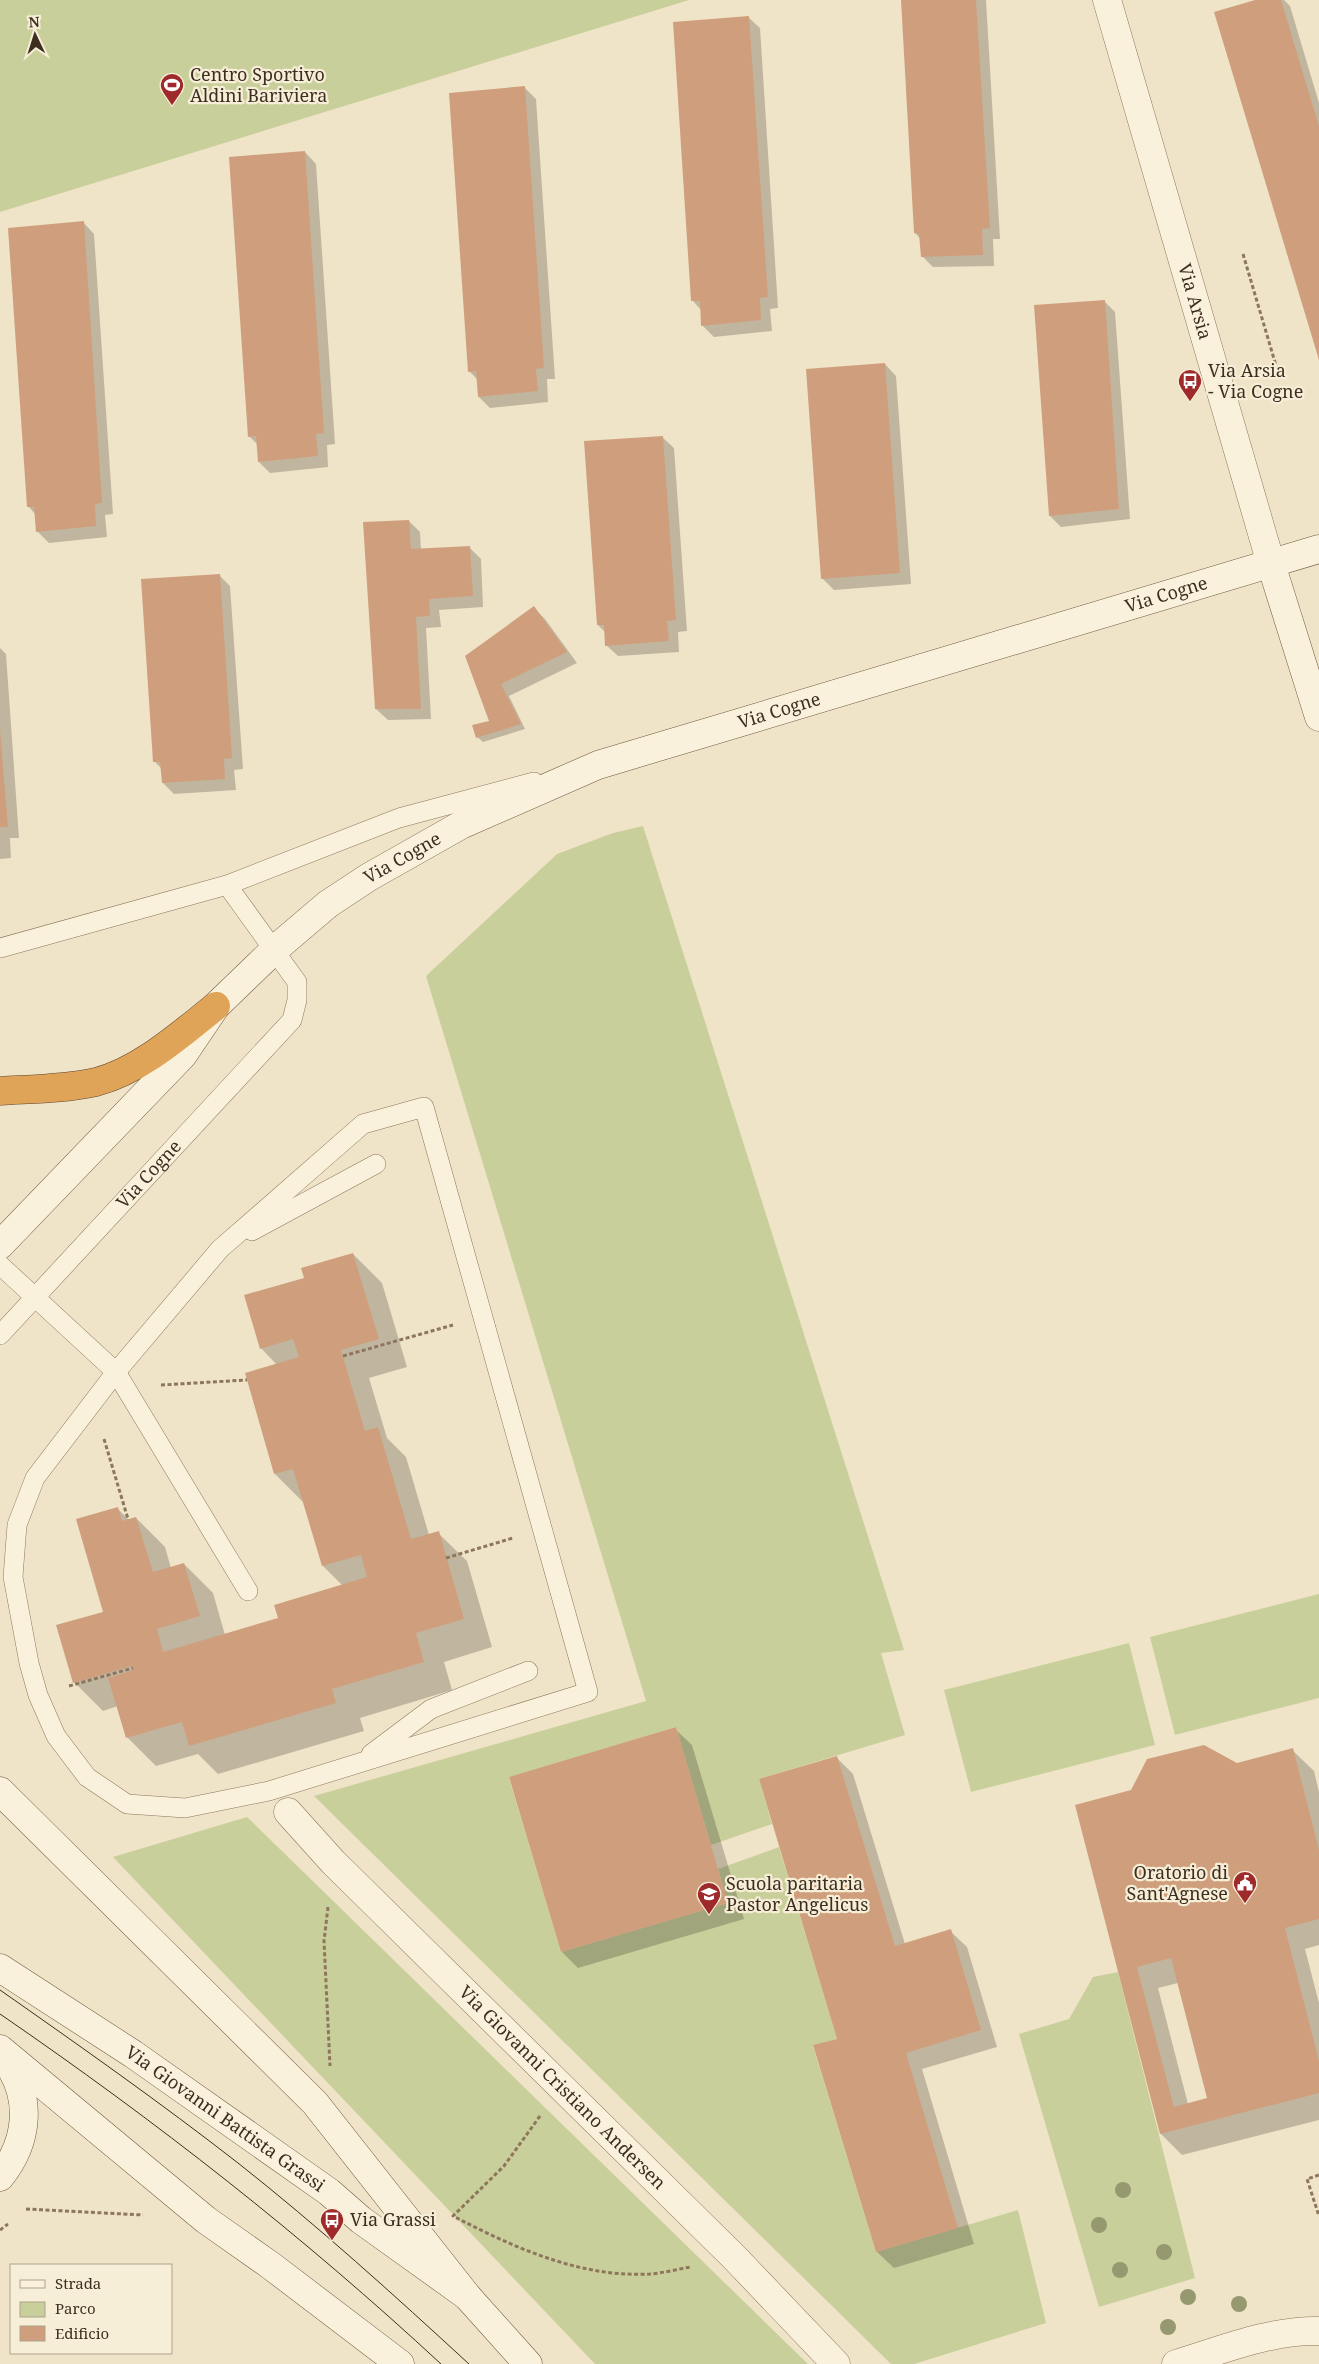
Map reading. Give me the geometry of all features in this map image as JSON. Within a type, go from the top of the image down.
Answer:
[{"type":"highway","points":[[0,1090],[56,1088],[97,1081],[136,1065],[216,1006]]},
{"type":"street","name":"Via Arsia","points":[[1107,0],[1271,564],[1319,716]]},
{"type":"street","name":"Via Cogne","points":[[0,1245],[183,1054],[216,1006],[274,950],[328,904],[417,849],[461,825],[598,765],[1319,549]]},
{"type":"street","points":[[0,1791],[315,2103],[467,2296]]},
{"type":"street","name":"Via Giovanni Cristiano Andersen","points":[[288,1812],[333,1862],[735,2258],[836,2364]]},
{"type":"street","name":"Via Giovanni Battista Grassi","points":[[0,1968],[133,2054],[329,2192],[361,2220],[467,2296],[528,2364]]},
{"type":"street","points":[[0,2049],[206,2220],[270,2265],[400,2364]]},
{"type":"street","points":[[0,2053],[20,2083],[24,2102],[25,2124],[18,2148],[0,2178]]},
{"type":"street","points":[[1176,2364],[1256,2340],[1299,2331],[1319,2331]]},
{"type":"lane","points":[[0,948],[227,885],[399,818],[598,765]]},
{"type":"lane","points":[[227,885],[274,950]]},
{"type":"lane","name":"Via Cogne","points":[[0,1335],[292,1020],[297,1000],[297,982],[274,950]]},
{"type":"lane","points":[[424,1107],[588,1692],[269,1791],[185,1808],[127,1804],[87,1778],[56,1736],[38,1695],[29,1663],[13,1577],[17,1525],[35,1478],[93,1403],[121,1380],[220,1249],[364,1124],[424,1107]]},
{"type":"lane","points":[[220,1249],[376,1164]]},
{"type":"lane","points":[[0,1265],[121,1380],[248,1591]]},
{"type":"lane","points":[[358,1763],[431,1710],[528,1671]]},
{"type":"path","points":[[1243,254],[1277,369]]},
{"type":"path","points":[[343,1356],[483,1317]]},
{"type":"path","points":[[121,1380],[246,1380]]},
{"type":"path","points":[[93,1403],[128,1519]]},
{"type":"path","points":[[446,1558],[543,1530]]},
{"type":"path","points":[[38,1695],[133,1668]]},
{"type":"path","points":[[331,2071],[324,1941],[333,1862]]},
{"type":"path","points":[[558,2082],[545,2108],[504,2166],[453,2216],[494,2238],[545,2259],[602,2271],[649,2274],[735,2258]]},
{"type":"path","points":[[1319,2175],[1307,2179],[1319,2216]]},
{"type":"path","points":[[26,2209],[152,2215]]},
{"type":"path","points":[[0,2230],[8,2224]]},
{"type":"green space","name":"Centro Sportivo Aldini Bariviera","points":[[0,0],[689,0],[0,212]]},
{"type":"green space","points":[[643,826],[904,1650],[881,1653],[905,1735],[759,1779],[772,1824],[711,1845],[676,1727],[509,1778],[561,1952],[728,1903],[718,1869],[779,1847],[837,2039],[813,2046],[876,2252],[1018,2210],[1046,2323],[914,2364],[891,2364],[314,1796],[646,1701],[426,976],[557,854],[613,833]]},
{"type":"green space","points":[[1319,1594],[1319,1698],[1175,1735],[1150,1637]]},
{"type":"green space","points":[[1129,1643],[1155,1745],[971,1792],[944,1690]]},
{"type":"green space","points":[[247,1817],[808,2364],[595,2364],[113,1857]]},
{"type":"green space","points":[[1118,1972],[1195,2278],[1099,2307],[1019,2034],[1069,2019],[1093,1977]]},
{"type":"building","points":[[901,0],[976,0],[990,228],[982,229],[983,255],[921,257],[919,234],[914,233]]},
{"type":"building","points":[[1255,0],[1281,0],[1319,126],[1319,360],[1214,12]]},
{"type":"building","points":[[749,16],[768,297],[760,298],[761,320],[701,326],[700,301],[691,301],[673,22]]},
{"type":"building","points":[[525,86],[544,368],[536,369],[538,391],[478,397],[476,371],[468,372],[449,93]]},
{"type":"building","points":[[305,151],[324,433],[316,434],[318,456],[258,462],[256,436],[248,437],[229,157]]},
{"type":"building","points":[[84,221],[102,503],[95,504],[96,526],[36,532],[34,507],[27,507],[8,228]]},
{"type":"building","points":[[1105,300],[1119,509],[1049,516],[1034,305]]},
{"type":"building","points":[[885,363],[900,573],[821,579],[806,369]]},
{"type":"building","points":[[663,436],[676,620],[667,621],[669,641],[605,646],[604,625],[597,625],[584,441]]},
{"type":"building","points":[[409,520],[411,549],[470,546],[473,596],[429,599],[430,616],[416,617],[421,709],[375,709],[363,522]]},
{"type":"building","points":[[220,574],[232,758],[224,759],[225,779],[162,783],[160,762],[153,762],[141,579]]},
{"type":"building","points":[[534,606],[567,652],[501,684],[521,724],[476,738],[472,725],[489,721],[465,656]]},
{"type":"building","points":[[0,729],[8,827],[0,827]]},
{"type":"building","points":[[353,1253],[379,1339],[341,1350],[365,1431],[378,1427],[411,1539],[439,1531],[464,1619],[416,1633],[424,1662],[332,1689],[336,1703],[189,1746],[182,1722],[126,1738],[108,1678],[133,1670],[132,1666],[73,1683],[56,1625],[103,1612],[76,1519],[118,1507],[122,1521],[136,1517],[153,1572],[184,1563],[200,1616],[157,1629],[163,1652],[278,1618],[274,1605],[367,1577],[361,1555],[322,1566],[293,1469],[274,1474],[245,1373],[299,1357],[293,1339],[260,1349],[244,1295],[304,1278],[301,1268]]},
{"type":"building","points":[[676,1727],[728,1903],[561,1952],[509,1777]]},
{"type":"building","points":[[1204,1745],[1237,1763],[1293,1748],[1319,1850],[1319,1919],[1285,1928],[1319,2061],[1319,2093],[1160,2134],[1075,1805],[1131,1790],[1147,1759]],"holes":[[[1171,1958],[1207,2098],[1174,2107],[1137,1967]]]},
{"type":"building","points":[[837,1756],[895,1946],[951,1929],[981,2030],[906,2053],[958,2228],[876,2252],[813,2045],[837,2039],[759,1779]]},
{"type":"tram line","points":[[0,1990],[150,2097],[238,2163],[326,2236],[469,2364]]},
{"type":"tram line","points":[[0,2014],[115,2096],[227,2181],[336,2270],[441,2364]]},
{"type":"place","name":"Centro Sportivo Aldini Bariviera","points":[[172,106]]},
{"type":"place","name":"Via Arsia - Via Cogne","points":[[1190,402]]},
{"type":"place","name":"Oratorio di Sant'Agnese","points":[[1245,1904]]},
{"type":"place","name":"Scuola paritaria Pastor Angelicus","points":[[709,1915]]},
{"type":"place","name":"Via Grassi","points":[[332,2241]]}]
